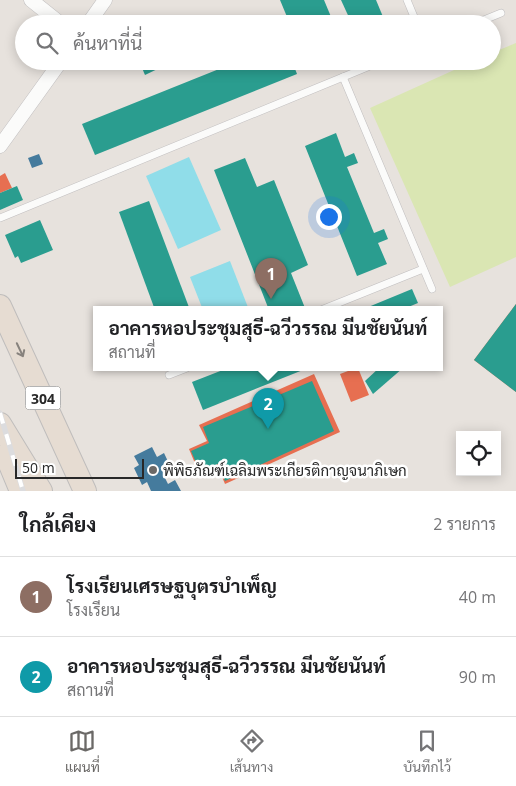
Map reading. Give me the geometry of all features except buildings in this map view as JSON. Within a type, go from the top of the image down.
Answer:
[{"type":"highway","name":"304","points":[[0,306],[85,491]]},
{"type":"highway","points":[[0,424],[41,491]]},
{"type":"highway","points":[[0,439],[21,491]]},
{"type":"street","points":[[31,0],[50,15]]},
{"type":"street","points":[[94,15],[105,0]]},
{"type":"street","points":[[0,146],[55,70]]},
{"type":"lane","points":[[407,0],[413,15]]},
{"type":"lane","points":[[496,15],[501,13]]},
{"type":"lane","points":[[0,218],[360,70]]},
{"type":"lane","points":[[343,77],[432,290]]},
{"type":"lane","points":[[331,306],[423,269]]},
{"type":"lane","points":[[169,375],[180,371]]},
{"type":"green space","points":[[516,43],[516,257],[450,287],[370,108],[454,70],[501,70],[501,49]]},
{"type":"water","points":[[189,157],[221,230],[178,249],[146,176]]},
{"type":"water","points":[[230,261],[247,306],[201,306],[190,277]]},
{"type":"railway","points":[[0,413],[23,491]]},
{"type":"place","name":"โรงเรียนเศรษฐบุตรบำเพ็ญ","points":[[271,299]]},
{"type":"place","name":"อาคารหอประชุมสุธี-ฉวีวรรณ มีนชัยนันท์","points":[[268,429]]},
{"type":"place","name":"พิพิธภัณฑ์เฉลิมพระเกียรติกาญจนาภิเษก","points":[[153,470]]}]
